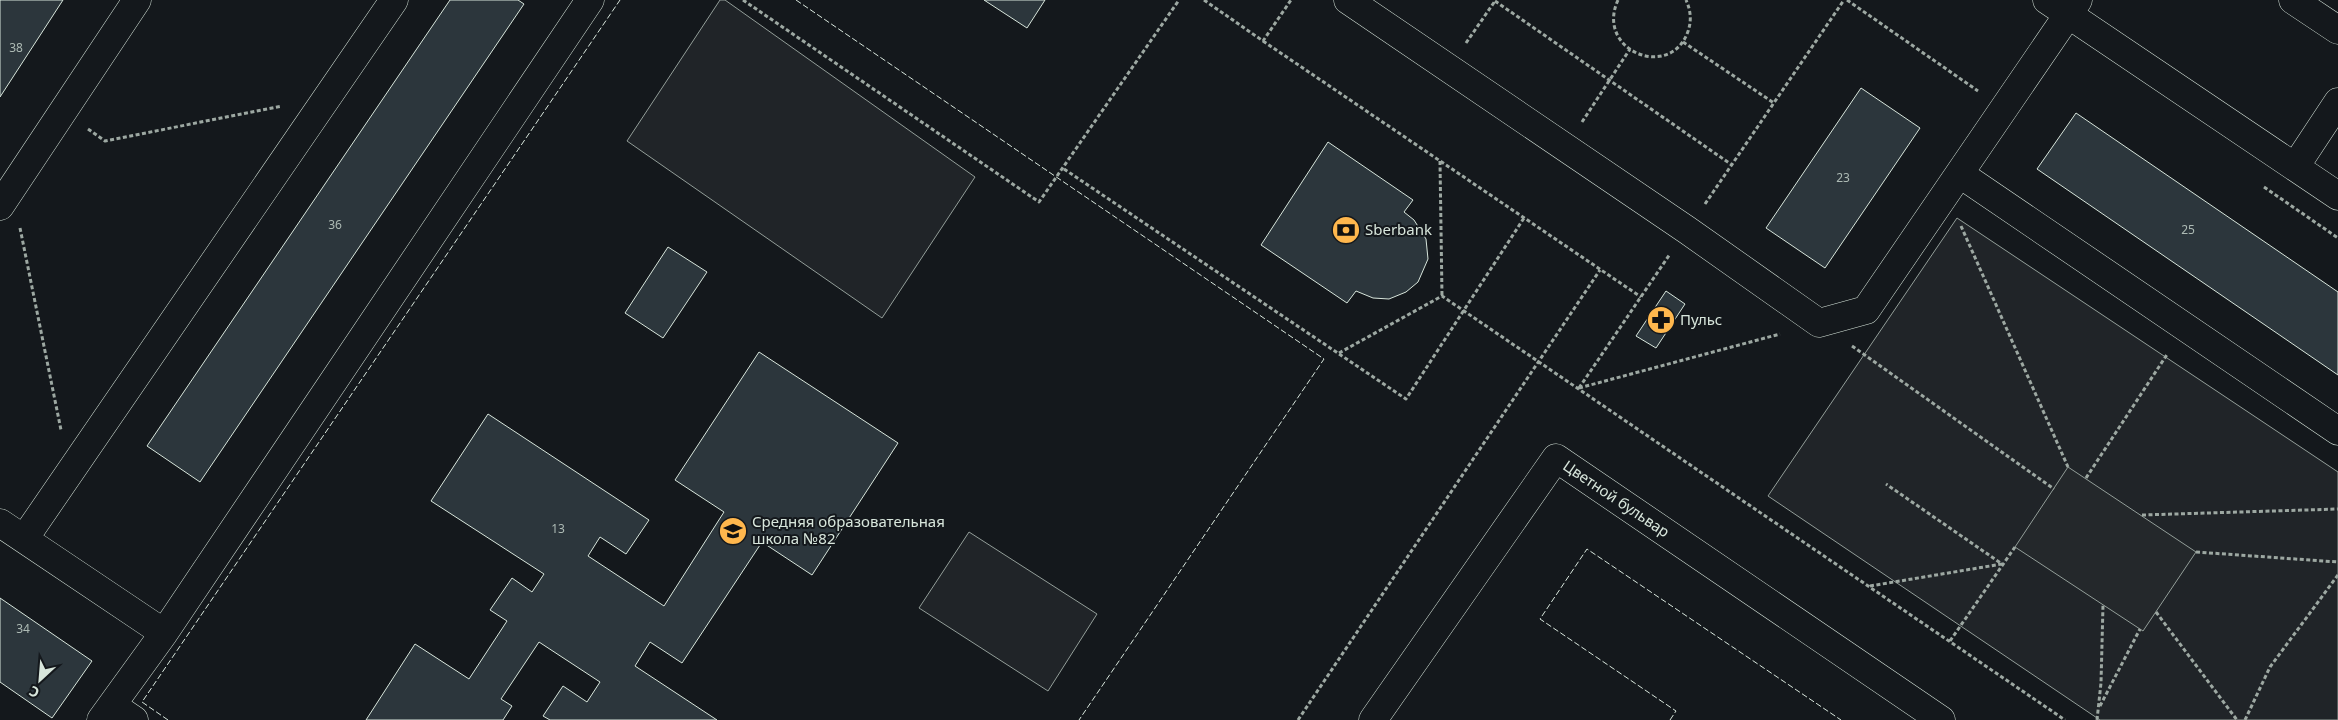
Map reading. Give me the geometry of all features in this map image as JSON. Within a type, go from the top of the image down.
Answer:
[{"type":"street","points":[[6,197],[137,0]]},
{"type":"street","points":[[24,539],[394,0]]},
{"type":"street","points":[[134,720],[106,712],[164,633],[590,0]]},
{"type":"street","points":[[1348,0],[1687,230],[1820,323],[1866,310],[2004,109],[2065,5],[2338,196]]},
{"type":"street","points":[[2293,0],[2338,30]]},
{"type":"street","points":[[2295,167],[2338,102]]},
{"type":"street","points":[[1954,183],[2185,327],[2338,431]]},
{"type":"street","name":"Цветной бульвар","points":[[1373,720],[1556,458],[1941,720]]},
{"type":"street","points":[[0,523],[164,633]]},
{"type":"path","points":[[743,0],[1039,202],[1064,169],[1179,0]]},
{"type":"path","points":[[1204,0],[1641,297]]},
{"type":"path","points":[[1264,41],[1291,0]]},
{"type":"path","points":[[1618,0],[1614,8],[1613,21],[1616,34],[1630,50],[1648,56],[1662,56],[1684,42],[1691,14],[1686,0]]},
{"type":"path","points":[[1579,388],[1846,0],[2004,109]]},
{"type":"path","points":[[1448,69],[1495,1],[1732,165]]},
{"type":"path","points":[[1684,42],[1774,103]]},
{"type":"path","points":[[1565,148],[1630,50]]},
{"type":"path","points":[[62,113],[105,141],[327,98]]},
{"type":"path","points":[[1440,161],[1442,296]]},
{"type":"path","points":[[1064,169],[1406,398],[1524,218]]},
{"type":"path","points":[[1954,183],[1957,218],[2068,467]]},
{"type":"path","points":[[6,197],[70,473]]},
{"type":"path","points":[[1298,720],[1600,270]]},
{"type":"path","points":[[1339,353],[1442,296]]},
{"type":"path","points":[[1442,296],[2065,720]]},
{"type":"path","points":[[1579,388],[1820,323],[2054,489]]},
{"type":"path","points":[[2086,478],[2185,327]]},
{"type":"path","points":[[1886,484],[2002,564]]},
{"type":"path","points":[[2142,515],[2338,509]]},
{"type":"path","points":[[1950,641],[2015,547]]},
{"type":"path","points":[[2196,552],[2338,562]]},
{"type":"path","points":[[1869,586],[2002,564]]},
{"type":"path","points":[[2245,720],[2270,667],[2338,575]]},
{"type":"path","points":[[2097,720],[2101,683],[2104,605]]},
{"type":"path","points":[[2156,612],[2237,720]]},
{"type":"path","points":[[2098,709],[2140,629]]},
{"type":"shaded area","points":[[720,0],[725,0],[975,177],[882,318],[627,141]]},
{"type":"shaded area","points":[[1957,218],[2338,472],[2338,720],[2100,720],[1768,496]]},
{"type":"shaded area","points":[[2068,467],[2196,552],[2143,631],[2015,547]]},
{"type":"shaded area","points":[[969,532],[1097,614],[1048,691],[919,608]]},
{"type":"building","points":[[0,0],[63,0],[0,97]]},
{"type":"building","points":[[450,0],[518,0],[524,4],[200,482],[147,446]]},
{"type":"building","points":[[984,0],[1045,0],[1027,28]]},
{"type":"building","points":[[1861,88],[1920,128],[1825,268],[1766,228]]},
{"type":"building","points":[[2076,113],[2338,292],[2338,375],[2037,169]]},
{"type":"building","name":"Sberbank","points":[[1328,142],[1413,200],[1404,212],[1414,220],[1426,239],[1428,259],[1418,282],[1406,292],[1389,299],[1373,298],[1356,291],[1347,303],[1261,245]]},
{"type":"building","points":[[668,247],[707,272],[663,338],[625,313]]},
{"type":"building","name":"Пульс","points":[[1666,291],[1685,304],[1656,348],[1636,336]]},
{"type":"building","points":[[759,352],[898,443],[812,575],[762,542],[682,663],[650,642],[635,666],[717,720],[550,720],[543,716],[563,686],[587,702],[600,682],[539,642],[501,699],[512,706],[503,720],[366,720],[415,644],[469,679],[507,621],[490,610],[512,578],[532,592],[544,574],[431,501],[488,414],[649,520],[626,554],[600,537],[588,556],[664,606],[724,512],[675,480]]},
{"type":"building","points":[[0,598],[92,661],[52,718],[0,682]]},
{"type":"fence","points":[[168,720],[142,702],[620,0]]},
{"type":"fence","points":[[796,0],[1324,359],[1079,720]]},
{"type":"fence","points":[[1670,720],[1676,711],[1540,619],[1587,549],[1841,720]]},
{"type":"place","name":"Sberbank","points":[[1346,230]]},
{"type":"place","name":"Пульс","points":[[1661,320]]},
{"type":"place","name":"Средняя образовательная школа №82","points":[[733,531]]}]
